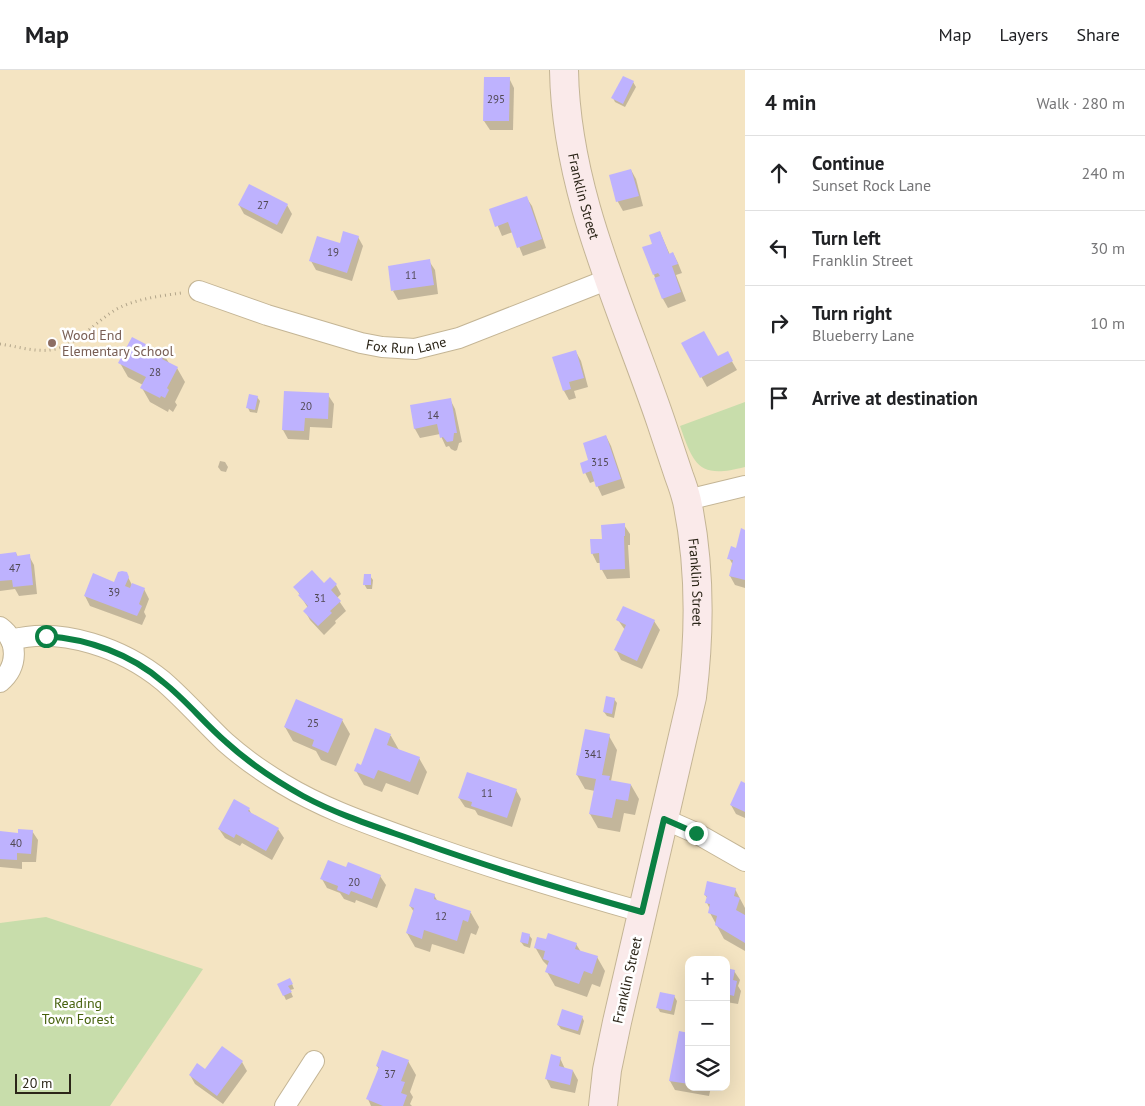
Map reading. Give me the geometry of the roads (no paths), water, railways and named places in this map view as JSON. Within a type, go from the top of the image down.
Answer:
[{"type":"main road","name":"Franklin Street","points":[[564,70],[571,148],[587,215],[643,369],[687,500],[696,584],[697,644],[690,707],[607,1070],[603,1106]]},
{"type":"street","name":"Fox Run Lane","points":[[200,291],[267,315],[361,343],[382,347],[415,349],[459,338],[609,279]]},
{"type":"street","points":[[687,500],[745,486]]},
{"type":"street","points":[[0,682],[12,666],[14,653],[6,634]]},
{"type":"street","points":[[6,634],[28,637],[60,637],[82,642],[113,652],[139,665],[163,681],[226,742],[266,773],[303,796],[327,808],[500,870],[642,912]]},
{"type":"street","points":[[664,819],[696,833],[745,861]]},
{"type":"street","points":[[285,1106],[314,1061]]},
{"type":"place","name":"Wood End Elementary School","points":[[52,343]]},
{"type":"park label","name":"Reading Town Forest","points":[[78,1012]]}]
